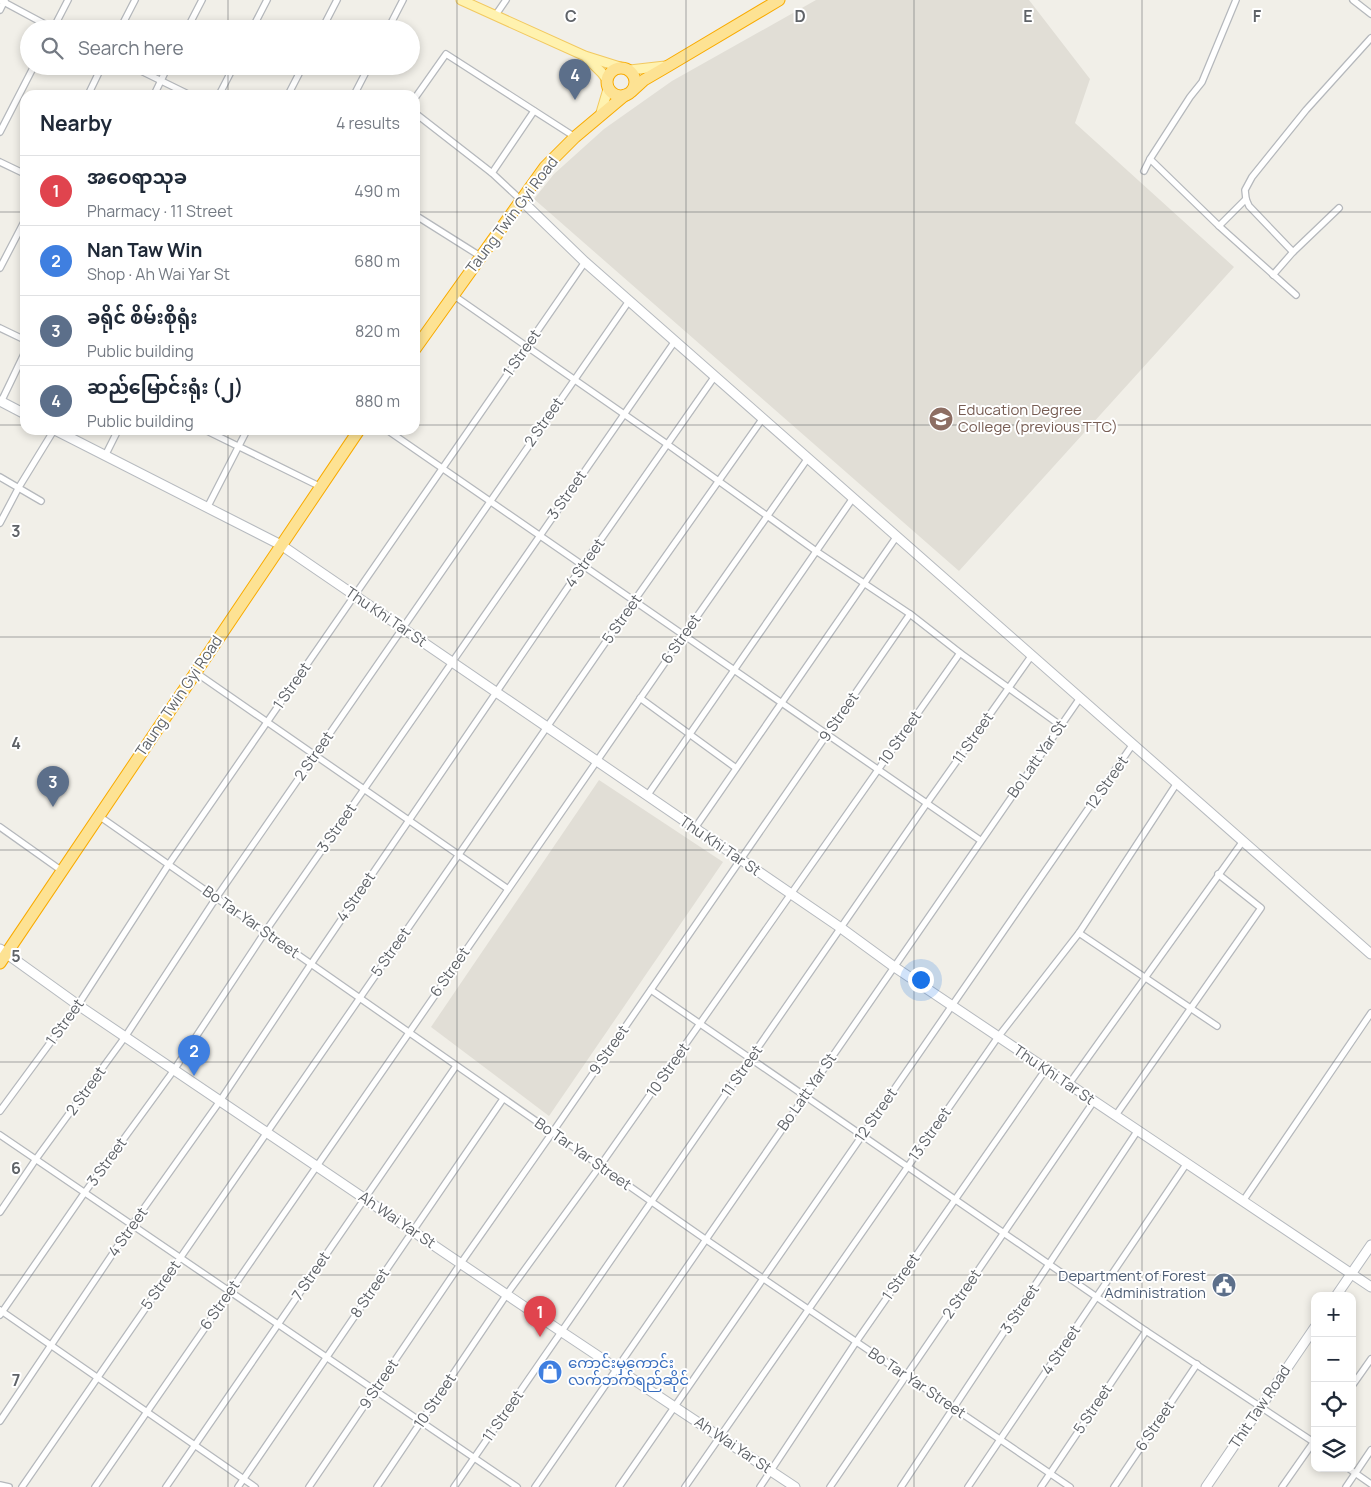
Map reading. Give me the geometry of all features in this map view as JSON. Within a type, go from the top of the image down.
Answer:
[{"type":"highway","points":[[668,66],[779,0]]},
{"type":"highway","name":"Taung Twin Gyi Road","points":[[420,341],[545,167],[575,137],[600,116],[644,80],[668,66]]},
{"type":"highway","points":[[614,69],[625,69],[634,76],[635,84],[629,93],[619,96],[613,93],[607,84],[609,74],[614,69]]},
{"type":"highway","name":"Taung Twin Gyi Road","points":[[0,963],[3,951],[62,871],[356,435]]},
{"type":"main road","points":[[461,0],[585,56],[625,69],[668,66]]},
{"type":"main road","points":[[585,56],[602,73],[607,84],[600,116]]},
{"type":"street","points":[[58,20],[68,0]]},
{"type":"street","points":[[125,20],[135,0]]},
{"type":"street","points":[[192,20],[202,0]]},
{"type":"street","points":[[257,20],[267,0]]},
{"type":"street","points":[[327,20],[337,0]]},
{"type":"street","points":[[393,20],[403,0]]},
{"type":"street","points":[[495,16],[506,0]]},
{"type":"street","points":[[1144,171],[1190,97],[1202,82],[1236,0]]},
{"type":"street","points":[[1353,0],[1371,14]]},
{"type":"street","points":[[0,10],[3,1],[37,20]]},
{"type":"street","points":[[1293,252],[1249,206],[1245,190],[1252,177],[1306,110],[1371,38]]},
{"type":"street","points":[[420,91],[446,54],[575,137]]},
{"type":"street","points":[[22,90],[29,75]]},
{"type":"street","points":[[90,90],[98,75]]},
{"type":"street","points":[[149,75],[180,90]]},
{"type":"street","points":[[156,90],[164,75]]},
{"type":"street","points":[[222,90],[229,75]]},
{"type":"street","points":[[291,90],[298,75]]},
{"type":"street","points":[[357,90],[364,75]]},
{"type":"street","points":[[0,132],[20,93]]},
{"type":"street","points":[[492,173],[534,111]]},
{"type":"street","points":[[420,117],[492,173],[585,262],[1371,954]]},
{"type":"street","points":[[1150,159],[1219,226],[1296,295]]},
{"type":"street","points":[[0,162],[20,172]]},
{"type":"street","points":[[1219,226],[1246,199]]},
{"type":"street","points":[[1273,275],[1293,252],[1339,208]]},
{"type":"street","points":[[420,218],[480,256]]},
{"type":"street","points":[[0,268],[20,230]]},
{"type":"street","name":"1 Street","points":[[0,1111],[78,1005],[168,864],[585,262]]},
{"type":"street","points":[[453,294],[816,551],[910,614],[960,653],[1060,725]]},
{"type":"street","name":"2 Street","points":[[0,1212],[36,1159],[125,1037],[216,898],[629,301]]},
{"type":"street","points":[[0,328],[20,338]]},
{"type":"street","name":"3 Street","points":[[1,1312],[174,1070],[265,932],[675,341]]},
{"type":"street","points":[[20,362],[0,402],[20,412]]},
{"type":"street","name":"4 Street","points":[[0,1420],[132,1225],[220,1101],[496,692],[714,376]]},
{"type":"street","name":"5 Street","points":[[22,1487],[96,1377],[268,1133],[458,854],[763,418]]},
{"type":"street","points":[[0,523],[19,487],[51,435]]},
{"type":"street","name":"Thu Khi Tar St","points":[[64,435],[281,544],[841,928],[951,1006],[1371,1287]]},
{"type":"street","points":[[105,456],[116,435]]},
{"type":"street","points":[[215,435],[321,486]]},
{"type":"street","points":[[207,508],[244,435]]},
{"type":"street","points":[[394,435],[980,840]]},
{"type":"street","name":"6 Street","points":[[95,1487],[408,1032],[808,458]]},
{"type":"street","points":[[0,477],[41,501]]},
{"type":"street","points":[[647,796],[853,498]]},
{"type":"street","points":[[694,828],[897,536]]},
{"type":"street","name":"9 Street","points":[[308,1487],[376,1390],[460,1263],[552,1133],[910,614]]},
{"type":"street","name":"10 Street","points":[[377,1487],[507,1294],[600,1166],[960,653]]},
{"type":"street","name":"11 Street","points":[[454,1487],[927,803],[1032,655]]},
{"type":"street","points":[[196,672],[508,889]]},
{"type":"street","points":[[640,698],[736,768]]},
{"type":"street","name":"Bo Latt Yar St","points":[[535,1487],[980,840],[1080,698]]},
{"type":"street","name":"12 Street","points":[[620,1487],[1133,744]]},
{"type":"street","name":"13 Street","points":[[685,1487],[998,1037],[1079,933],[1177,782]]},
{"type":"street","name":"Bo Tar Yar Street","points":[[99,816],[705,1239],[1070,1487]]},
{"type":"street","points":[[0,827],[62,871]]},
{"type":"street","points":[[1069,1084],[1242,841]]},
{"type":"street","points":[[1116,1115],[1261,908],[1218,874]]},
{"type":"street","points":[[1079,933],[1217,1026]]},
{"type":"street","name":"Ah Wai Yar St","points":[[3,951],[125,1037],[795,1487]]},
{"type":"street","points":[[651,990],[1096,1297],[1311,1440]]},
{"type":"street","points":[[1243,1201],[1371,1013]]},
{"type":"street","name":"7 Street","points":[[166,1487],[456,1066]]},
{"type":"street","name":"1 Street","points":[[760,1487],[856,1342],[1046,1069]]},
{"type":"street","name":"8 Street","points":[[238,1487],[503,1099]]},
{"type":"street","name":"2 Street","points":[[830,1487],[1094,1101]]},
{"type":"street","name":"3 Street","points":[[901,1487],[1138,1130]]},
{"type":"street","points":[[0,1135],[517,1487]]},
{"type":"street","name":"4 Street","points":[[968,1487],[1187,1163]]},
{"type":"street","points":[[1339,1292],[1371,1245]]},
{"type":"street","points":[[1,1312],[254,1487]]},
{"type":"street","name":"5 Street","points":[[1041,1487],[1146,1331]]},
{"type":"street","name":"Thit Taw Road","points":[[1206,1487],[1311,1333]]},
{"type":"street","points":[[1355,1382],[1371,1359]]},
{"type":"street","name":"6 Street","points":[[1114,1487],[1197,1364]]},
{"type":"street","points":[[1282,1487],[1311,1446]]},
{"type":"street","points":[[1346,1487],[1371,1450]]},
{"type":"street","points":[[1353,1472],[1371,1484]]},
{"type":"street","points":[[0,1485],[9,1487]]},
{"type":"shaded area","name":"Education Degree College (previous TTC)","points":[[816,0],[1029,0],[1090,79],[1075,123],[1234,267],[959,571],[534,199],[554,174],[604,129],[672,81]]},
{"type":"shaded area","points":[[599,780],[723,862],[549,1116],[431,1027]]},
{"type":"place","name":"ဆည်မြောင်းရုံး (၂)","points":[[575,100]]},
{"type":"place","name":"Education Degree College (previous TTC)","points":[[941,419]]},
{"type":"place","name":"ခရိုင် စိမ်းစိုရုံး","points":[[53,807]]},
{"type":"place","name":"Nan Taw Win","points":[[194,1076]]},
{"type":"place","name":"Department of Forest Administration","points":[[1224,1285]]},
{"type":"place","name":"အဝေရာသုခ","points":[[540,1337]]},
{"type":"place","name":"ကောင်းမှကောင်း လက်ဘက်ရည်ဆိုင်","points":[[550,1372]]}]
